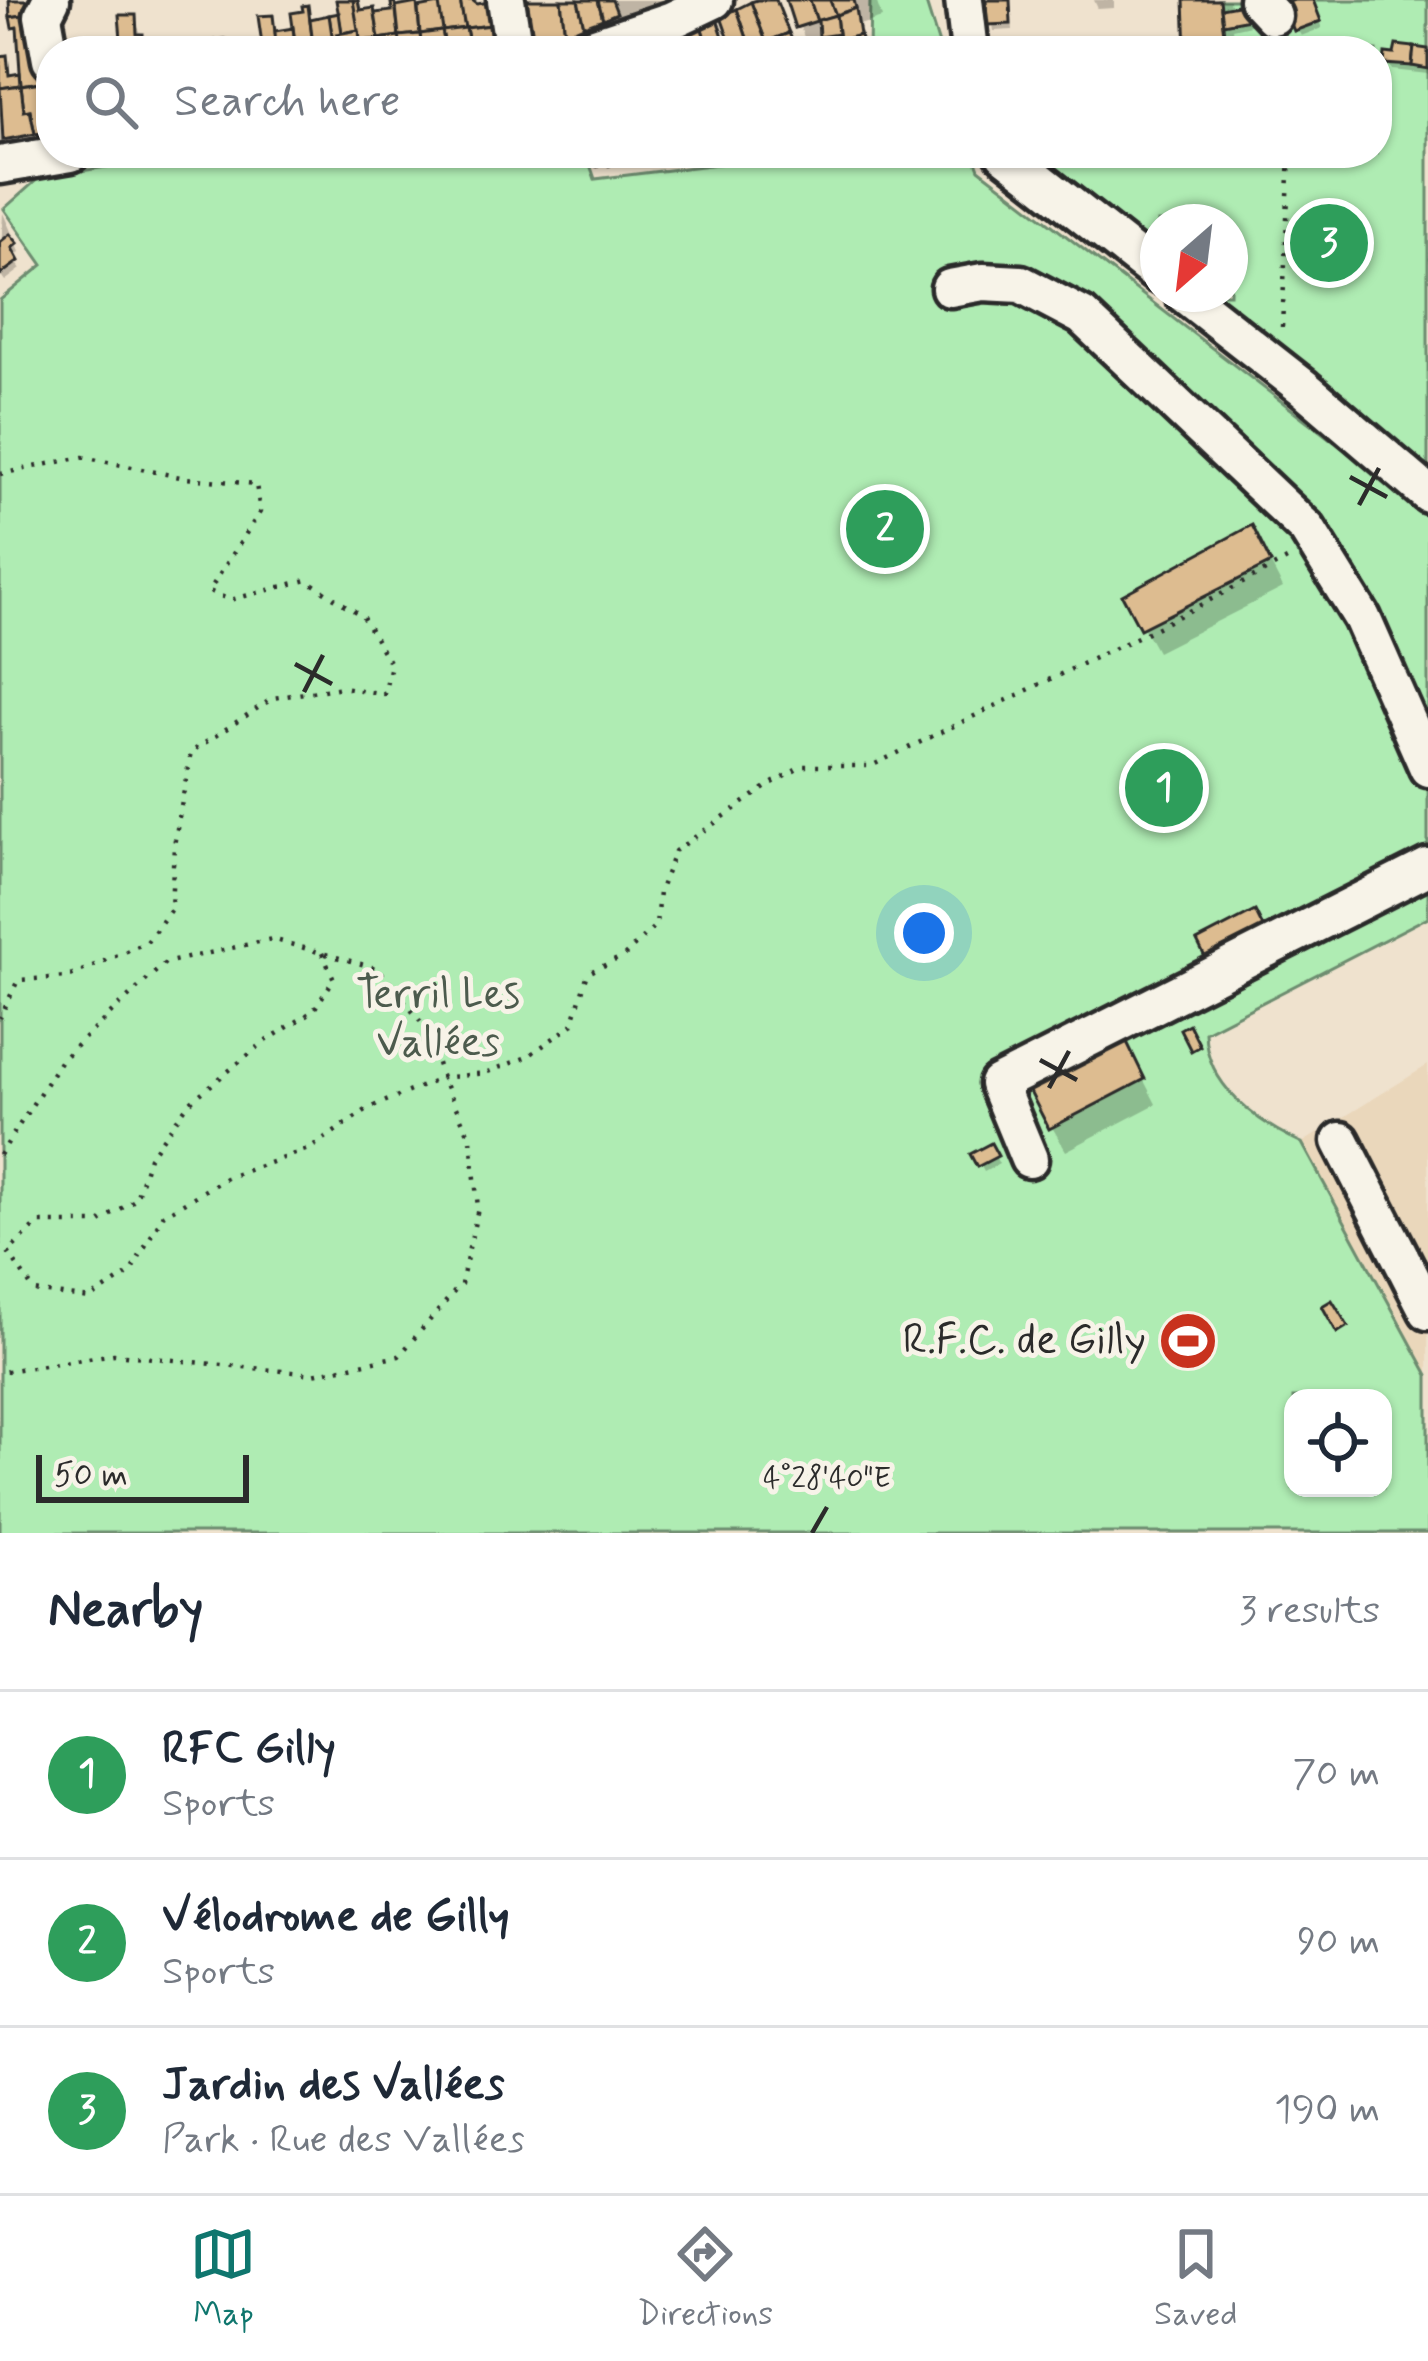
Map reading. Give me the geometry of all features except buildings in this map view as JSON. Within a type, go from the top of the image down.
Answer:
[{"type":"street","points":[[47,36],[43,16],[51,0]]},
{"type":"street","points":[[506,0],[512,36]]},
{"type":"street","points":[[625,36],[714,0]]},
{"type":"street","points":[[964,0],[968,36]]},
{"type":"street","points":[[0,165],[36,159]]},
{"type":"street","points":[[1023,168],[1140,260]]},
{"type":"street","points":[[950,288],[983,282],[1021,284],[1082,316],[1319,543],[1362,618],[1428,769]]},
{"type":"street","points":[[1207,312],[1428,494]]},
{"type":"street","points":[[1029,1159],[998,1084],[1428,867]]},
{"type":"street","points":[[1341,1141],[1428,1311]]},
{"type":"path","points":[[1281,370],[1290,168]]},
{"type":"path","points":[[0,474],[83,457],[185,478],[256,484],[260,512],[208,591],[230,600],[307,580],[362,616],[391,665],[384,694],[343,687],[273,698],[191,752],[174,845],[171,909],[147,942],[68,976],[18,980],[0,1018]]},
{"type":"path","points":[[322,953],[334,980],[313,1011],[263,1043],[189,1102],[148,1156],[136,1199],[99,1222],[39,1223],[8,1252],[34,1291],[90,1299],[130,1274],[163,1215],[226,1178],[311,1148],[369,1108],[442,1078],[485,1072],[526,1057],[572,1025],[588,973],[624,956],[656,925],[658,892],[675,850],[770,785],[803,766],[871,766],[1319,543]]},
{"type":"path","points":[[0,1155],[62,1060],[165,963],[272,939],[379,969],[424,1027],[471,1139],[478,1208],[461,1284],[399,1356],[313,1374],[114,1354],[0,1372]]},
{"type":"shaded area","points":[[1428,1065],[1428,1375],[1302,1143]]},
{"type":"green space","points":[[870,0],[925,0],[936,36],[869,36]]},
{"type":"green space","points":[[1218,0],[1245,0],[1268,34],[1275,7],[1284,0],[1428,0],[1428,476],[1218,312],[1248,312],[1248,204],[1140,204],[1140,251],[1036,168],[1392,168],[1392,36],[1222,36]]},
{"type":"green space","name":"Terril Les Vallées","points":[[100,168],[591,168],[595,179],[685,168],[979,168],[1140,293],[1140,312],[1165,312],[1428,514],[1428,917],[1205,1032],[1214,1069],[1237,1100],[1268,1125],[1302,1143],[1428,1375],[1428,1533],[0,1533],[0,300],[43,265],[4,209],[39,178]]},
{"type":"place","name":"Jardin des Vallées","points":[[1329,243]]},
{"type":"place","name":"Vélodrome de Gilly","points":[[885,529]]},
{"type":"place","name":"RFC Gilly","points":[[1164,788]]},
{"type":"place","name":"R.F.C. de Gilly","points":[[1188,1341]]}]
